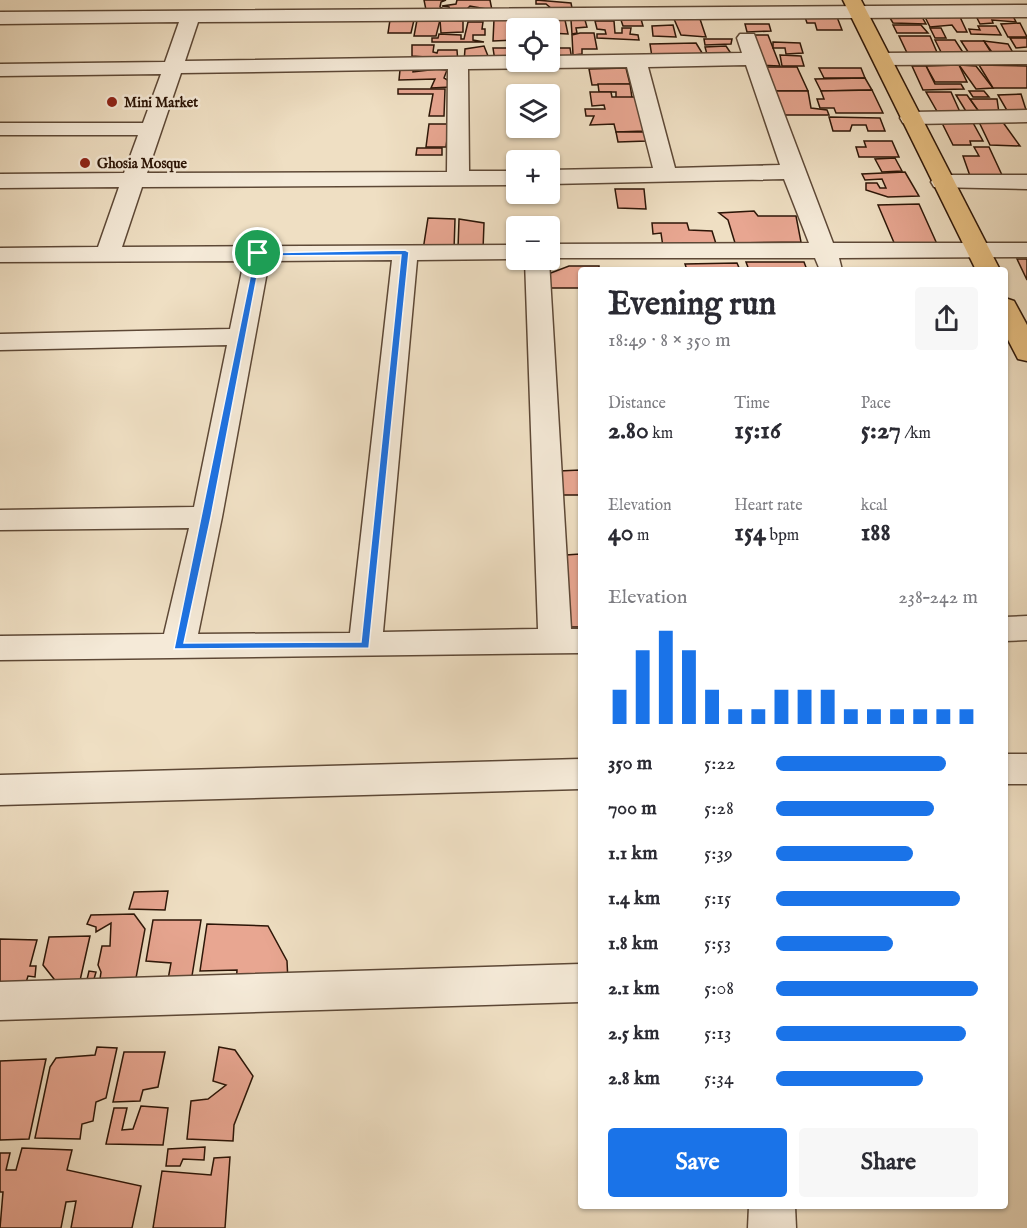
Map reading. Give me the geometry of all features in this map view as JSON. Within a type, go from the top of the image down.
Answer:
[{"type":"main road","points":[[855,7],[884,59],[942,182],[984,260]]},
{"type":"main road","points":[[1008,312],[1027,353]]},
{"type":"street","points":[[0,18],[191,16],[399,8],[509,7],[626,7],[739,13],[855,7],[1027,11]]},
{"type":"street","points":[[739,13],[793,172],[828,260]]},
{"type":"street","points":[[107,255],[191,16]]},
{"type":"street","points":[[884,59],[1027,58]]},
{"type":"street","points":[[0,70],[754,59]]},
{"type":"street","points":[[636,60],[666,175]]},
{"type":"street","points":[[458,63],[458,178]]},
{"type":"street","points":[[911,118],[1027,116]]},
{"type":"street","points":[[0,129],[152,129]]},
{"type":"street","points":[[560,177],[793,172]]},
{"type":"street","points":[[0,181],[506,177]]},
{"type":"street","points":[[942,182],[1027,182]]},
{"type":"street","points":[[560,253],[679,260],[984,260],[1027,250]]},
{"type":"street","points":[[365,645],[405,252]]},
{"type":"street","points":[[0,255],[506,252]]},
{"type":"street","points":[[178,647],[207,517],[258,253]]},
{"type":"street","points":[[0,648],[568,641],[538,270]]},
{"type":"street","points":[[0,342],[243,337]]},
{"type":"street","points":[[0,520],[207,517]]},
{"type":"street","points":[[1008,629],[1027,628]]},
{"type":"street","points":[[1008,769],[1027,769]]},
{"type":"street","points":[[0,790],[578,774]]},
{"type":"street","points":[[0,1001],[578,983]]},
{"type":"street","points":[[772,1209],[772,1228]]},
{"type":"building","points":[[424,0],[446,0],[441,2],[440,7],[445,10],[426,10]]},
{"type":"building","points":[[457,0],[490,0],[492,10],[470,6],[466,10],[450,10],[449,7],[442,6],[456,4]]},
{"type":"building","points":[[536,0],[571,3],[572,8],[552,9],[546,4],[536,4]]},
{"type":"building","points":[[976,16],[1013,16],[1016,22],[992,20],[993,23],[980,24]]},
{"type":"building","points":[[805,17],[837,17],[842,30],[817,30],[815,23],[807,23]]},
{"type":"building","points":[[922,17],[926,24],[893,23],[890,18]]},
{"type":"building","points":[[925,17],[960,17],[967,32],[957,32],[952,25],[930,27]]},
{"type":"building","points":[[494,19],[506,19],[506,40],[493,41]]},
{"type":"building","points":[[641,19],[643,26],[623,26],[621,20]]},
{"type":"building","points":[[674,19],[700,19],[706,37],[681,35]]},
{"type":"building","points":[[390,20],[414,20],[411,33],[388,33]]},
{"type":"building","points":[[417,20],[440,20],[436,36],[414,36]]},
{"type":"building","points":[[440,20],[463,21],[463,32],[441,33]]},
{"type":"building","points":[[560,20],[565,20],[568,34],[560,34]]},
{"type":"building","points":[[571,20],[585,20],[587,27],[576,28],[577,33],[572,34]]},
{"type":"building","points":[[595,21],[614,21],[615,33],[622,33],[622,28],[631,28],[630,34],[638,35],[639,40],[597,38],[597,34],[606,34],[605,30],[597,29]]},
{"type":"building","points":[[468,22],[483,22],[482,29],[485,29],[485,35],[473,35],[473,40],[484,42],[432,42],[432,38],[438,38],[439,34],[461,35],[461,39],[464,39]]},
{"type":"building","points":[[1020,23],[1027,37],[1008,37],[1001,24]]},
{"type":"building","points":[[745,24],[769,24],[771,31],[747,32]]},
{"type":"building","points":[[673,25],[676,37],[653,36],[652,26]]},
{"type":"building","points":[[893,25],[921,25],[928,33],[897,33]]},
{"type":"building","points":[[978,26],[996,26],[1001,35],[971,34],[969,29],[980,30]]},
{"type":"building","points":[[930,28],[941,28],[946,38],[935,38]]},
{"type":"building","points":[[594,33],[597,49],[582,49],[582,54],[573,55],[572,35]]},
{"type":"building","points":[[750,35],[768,35],[780,66],[759,65]]},
{"type":"building","points":[[899,36],[930,36],[939,57],[909,57]]},
{"type":"building","points":[[1010,38],[1027,38],[1027,47],[1016,48]]},
{"type":"building","points":[[704,39],[732,39],[731,44],[705,45]]},
{"type":"building","points":[[935,40],[955,40],[966,57],[944,58]]},
{"type":"building","points":[[961,41],[984,41],[994,57],[972,58]]},
{"type":"building","points":[[984,41],[1008,44],[1016,58],[996,58]]},
{"type":"building","points":[[773,42],[800,43],[803,53],[786,54],[785,48],[773,48]]},
{"type":"building","points":[[696,43],[704,56],[652,57],[650,44]]},
{"type":"building","points":[[412,45],[434,45],[433,52],[437,53],[438,50],[457,50],[458,63],[424,63],[425,57],[412,56]]},
{"type":"building","points":[[484,46],[490,61],[464,62],[465,49]]},
{"type":"building","points":[[726,46],[734,58],[708,58],[705,47]]},
{"type":"building","points":[[493,48],[506,48],[506,61],[495,61]]},
{"type":"building","points":[[560,48],[570,48],[572,60],[560,60]]},
{"type":"building","points":[[780,55],[801,56],[804,66],[782,66]]},
{"type":"building","points":[[959,65],[967,82],[935,82],[926,66]]},
{"type":"building","points":[[959,65],[976,66],[993,88],[976,89]]},
{"type":"building","points":[[979,65],[1027,66],[1027,88],[993,88]]},
{"type":"building","points":[[912,66],[926,66],[935,84],[961,84],[964,89],[923,90]]},
{"type":"building","points":[[761,67],[797,67],[808,91],[770,91]]},
{"type":"building","points":[[626,68],[630,84],[592,85],[589,69]]},
{"type":"building","points":[[819,68],[861,68],[865,78],[824,78]]},
{"type":"building","points":[[400,70],[413,70],[413,72],[447,70],[444,78],[449,81],[451,87],[431,88],[435,79],[399,80]]},
{"type":"building","points":[[865,78],[872,90],[821,91],[815,79]]},
{"type":"building","points":[[598,84],[630,84],[632,98],[616,98],[616,92],[599,92]]},
{"type":"building","points":[[398,89],[445,89],[444,116],[429,116],[433,94],[398,94]]},
{"type":"building","points":[[872,90],[883,113],[836,113],[834,108],[820,108],[817,99],[824,99],[821,91]]},
{"type":"building","points":[[770,91],[808,91],[811,108],[827,110],[829,115],[778,115]]},
{"type":"building","points":[[969,91],[984,91],[989,97],[973,97]]},
{"type":"building","points":[[590,92],[611,92],[612,97],[639,97],[645,131],[616,132],[614,124],[590,125],[594,116],[586,116],[585,109],[605,109],[604,105],[592,106]]},
{"type":"building","points":[[926,92],[951,92],[960,112],[938,113]]},
{"type":"building","points":[[1021,94],[1027,113],[1009,114],[998,95]]},
{"type":"building","points":[[956,95],[967,95],[980,113],[967,113]]},
{"type":"building","points":[[970,99],[997,99],[999,113],[980,113]]},
{"type":"building","points":[[829,117],[880,118],[885,131],[868,131],[866,125],[852,125],[850,131],[833,131]]},
{"type":"building","points":[[941,121],[972,121],[983,141],[970,141],[971,145],[953,145]]},
{"type":"building","points":[[1002,121],[1020,146],[990,145],[979,122]]},
{"type":"building","points":[[429,124],[449,124],[446,147],[426,147]]},
{"type":"building","points":[[616,132],[644,132],[647,141],[618,142]]},
{"type":"building","points":[[864,141],[892,141],[899,157],[859,157],[856,147],[866,147]]},
{"type":"building","points":[[974,147],[989,147],[1002,175],[970,176],[963,156],[979,156]]},
{"type":"building","points":[[417,148],[442,148],[442,155],[416,155]]},
{"type":"building","points":[[895,158],[902,171],[882,172],[875,159]]},
{"type":"building","points":[[905,172],[919,196],[888,197],[866,190],[866,183],[877,183],[880,188],[886,188],[882,179],[865,180],[862,174]]},
{"type":"building","points":[[615,189],[644,189],[646,209],[618,208]]},
{"type":"building","points":[[919,204],[937,244],[895,245],[878,205]]},
{"type":"building","points":[[754,211],[758,216],[796,216],[801,242],[735,243],[728,220],[719,213]]},
{"type":"building","points":[[428,218],[455,219],[454,250],[423,250]]},
{"type":"building","points":[[459,219],[484,223],[483,250],[458,249]]},
{"type":"building","points":[[652,223],[687,223],[689,230],[712,231],[717,247],[663,247],[661,233],[653,234]]},
{"type":"building","points":[[1017,259],[1027,259],[1027,280]]},
{"type":"building","points":[[746,262],[804,262],[806,267],[748,267]]},
{"type":"building","points":[[737,263],[739,267],[686,267],[685,264]]},
{"type":"building","points":[[569,266],[599,266],[578,267],[578,288],[548,288],[548,274]]},
{"type":"building","points":[[578,470],[578,495],[559,495],[559,471]]},
{"type":"building","points":[[578,554],[578,627],[570,627],[566,555]]},
{"type":"building","points":[[168,891],[165,910],[129,909],[134,892]]},
{"type":"building","points":[[134,914],[145,929],[134,989],[84,992],[89,971],[96,972],[94,979],[100,979],[101,972],[98,965],[102,946],[110,946],[111,923],[96,932],[96,927],[87,924],[91,915]]},
{"type":"building","points":[[153,920],[201,920],[191,982],[167,985],[171,963],[146,961]]},
{"type":"building","points":[[207,924],[268,926],[287,961],[288,982],[236,986],[237,970],[200,971]]},
{"type":"building","points":[[90,936],[77,994],[51,994],[54,979],[43,965],[49,937]]},
{"type":"building","points":[[0,939],[37,940],[30,966],[36,966],[35,977],[28,976],[22,996],[0,995]]},
{"type":"building","points":[[97,1047],[117,1048],[106,1098],[96,1102],[93,1121],[82,1124],[80,1139],[35,1138],[50,1067],[56,1058],[95,1055]]},
{"type":"building","points":[[219,1047],[235,1050],[253,1076],[234,1125],[233,1141],[187,1139],[191,1101],[208,1099],[226,1085],[213,1081]]},
{"type":"building","points":[[124,1052],[165,1052],[158,1087],[143,1090],[140,1101],[113,1102]]},
{"type":"building","points":[[46,1059],[29,1139],[0,1140],[0,1061]]},
{"type":"building","points":[[141,1106],[168,1108],[163,1145],[106,1144],[114,1108],[127,1108],[122,1130],[133,1129]]},
{"type":"building","points":[[205,1147],[204,1160],[183,1159],[180,1166],[166,1166],[168,1149]]},
{"type":"building","points":[[22,1148],[72,1150],[67,1170],[141,1186],[132,1228],[71,1228],[76,1201],[66,1202],[61,1228],[0,1228],[3,1192],[0,1192],[0,1153],[10,1153],[6,1170],[16,1170]]},
{"type":"building","points":[[230,1157],[225,1228],[153,1228],[162,1171],[211,1175],[214,1158]]},
{"type":"place","name":"Mini Market","points":[[112,102]]},
{"type":"place","name":"Ghosia Mosque","points":[[85,163]]},
{"type":"route","points":[[405,252],[365,645],[178,647],[207,517],[258,253],[405,252]]}]
